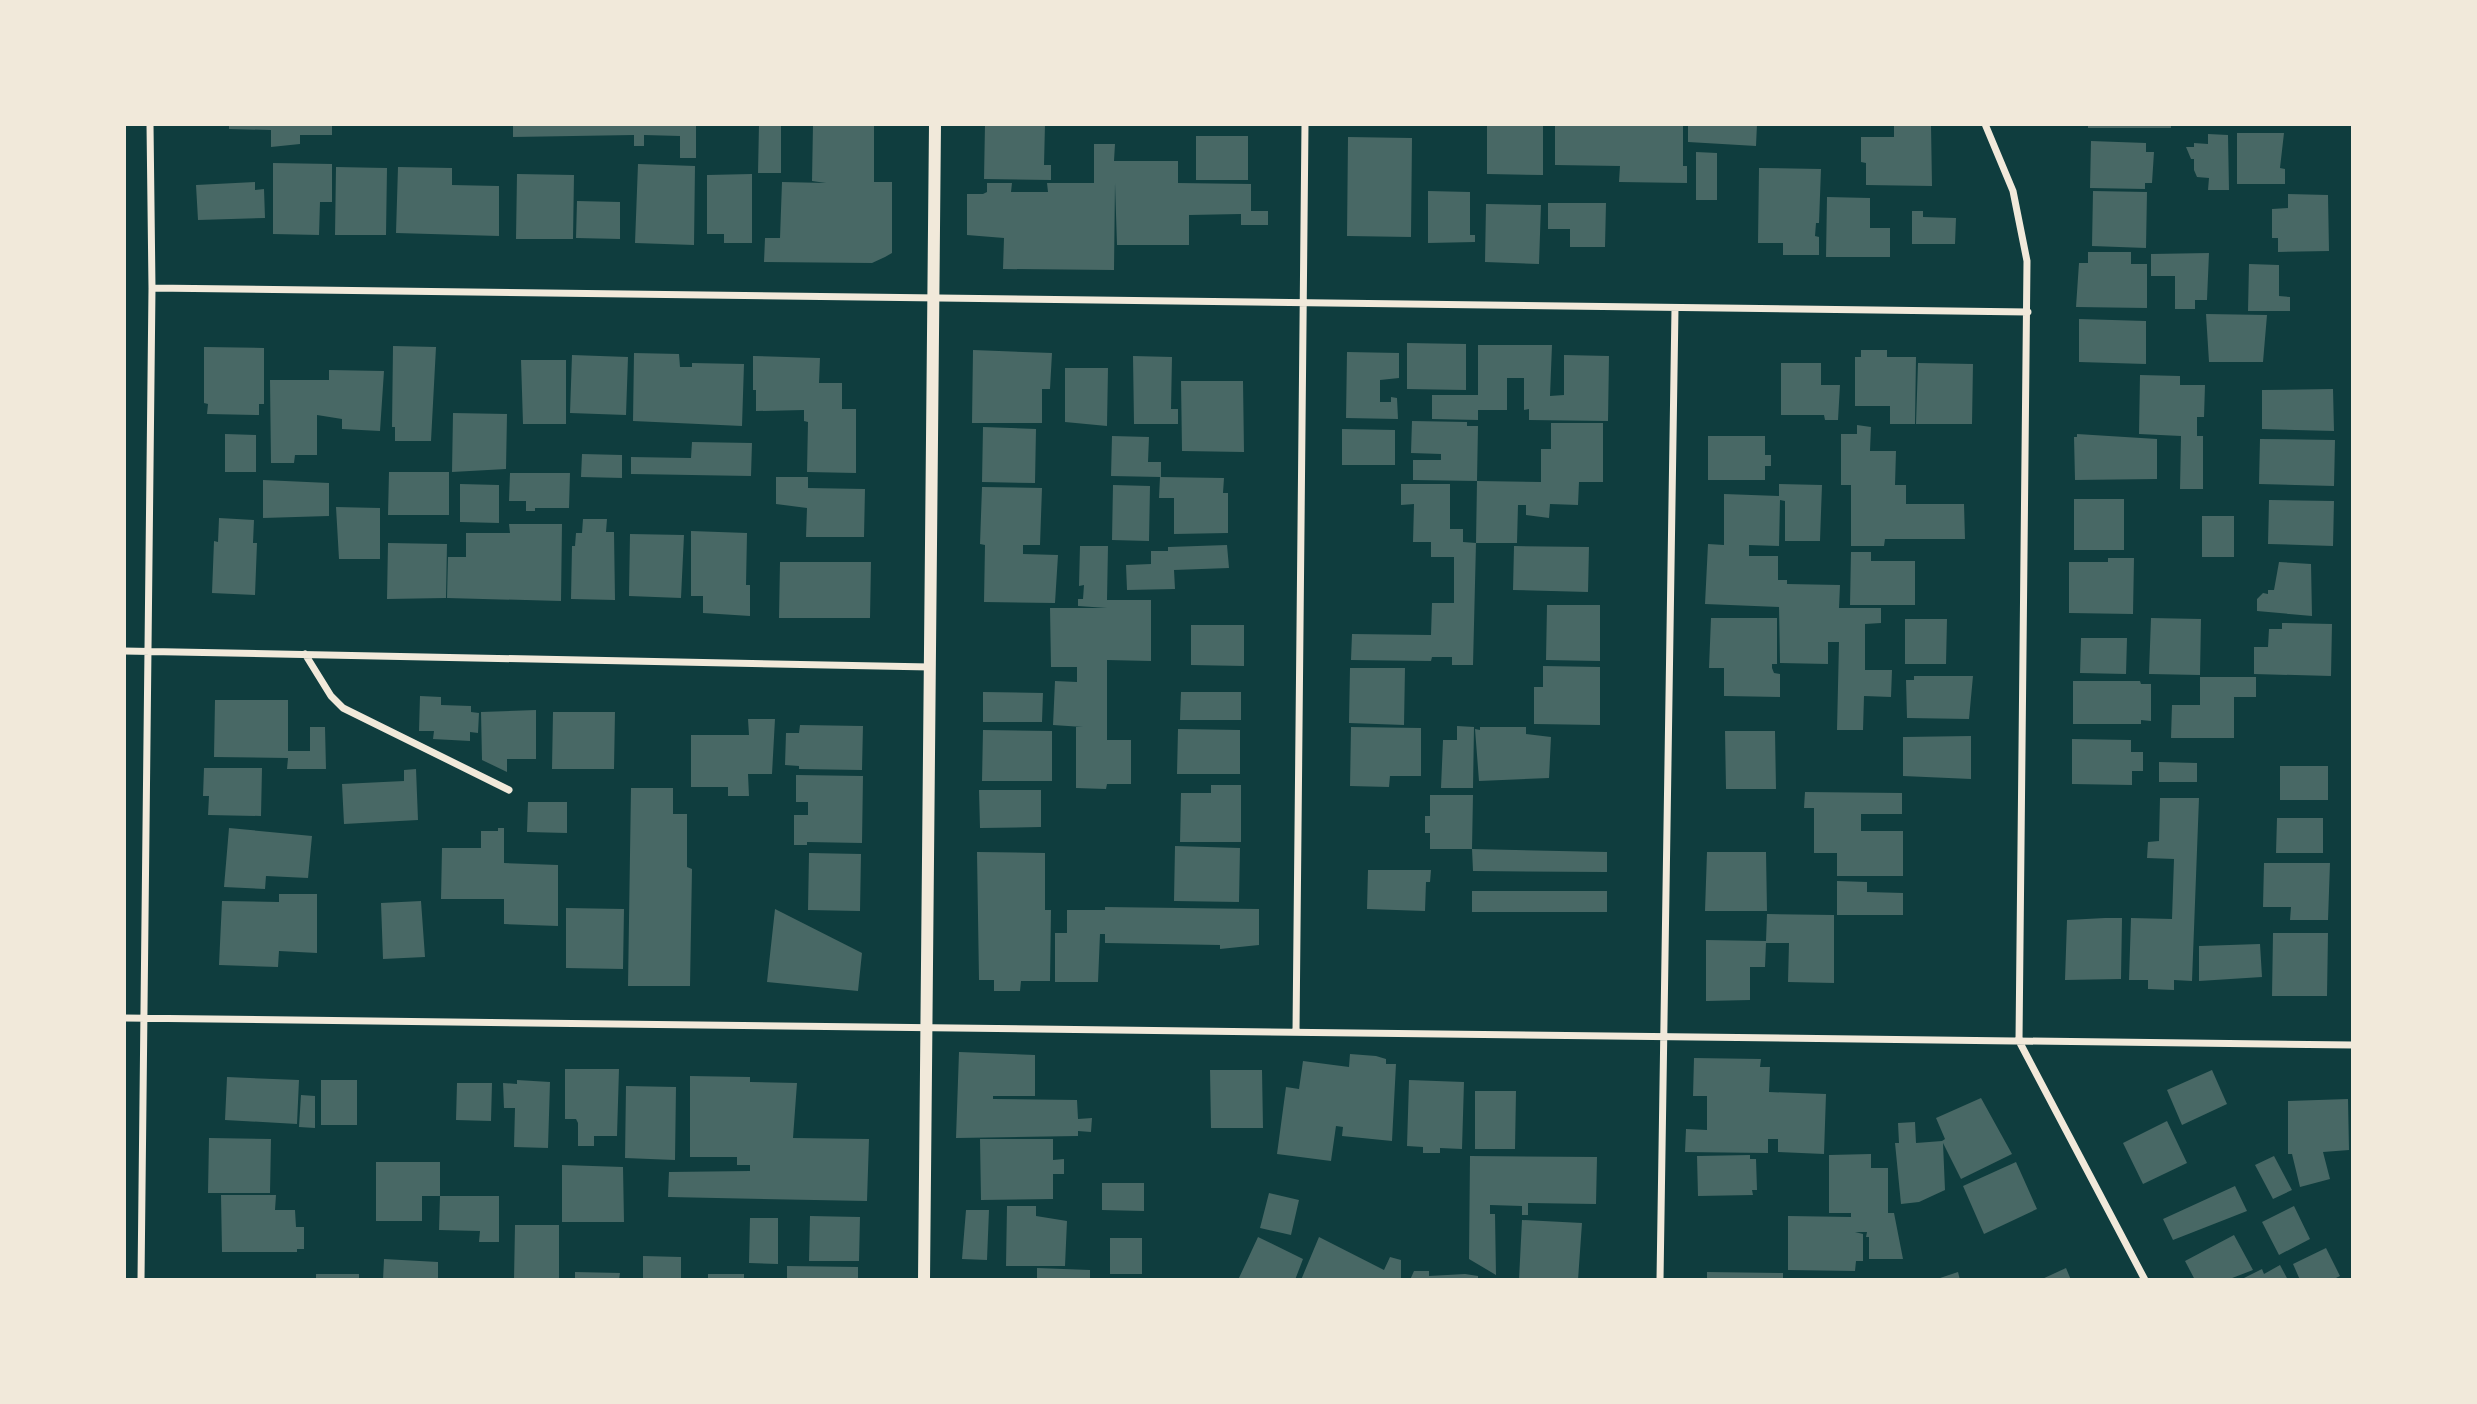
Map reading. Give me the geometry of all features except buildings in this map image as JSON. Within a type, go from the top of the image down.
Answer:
[{"type":"street","points":[[141,1280],[152,288],[150,124]]},
{"type":"street","points":[[924,1280],[935,124]]},
{"type":"street","points":[[1296,1032],[1305,124]]},
{"type":"street","points":[[1986,124],[2013,191],[2027,261],[2019,1041],[2145,1280]]},
{"type":"street","points":[[152,288],[2028,313]]},
{"type":"street","points":[[1660,1280],[1675,308]]},
{"type":"street","points":[[124,651],[930,667]]},
{"type":"street","points":[[305,654],[331,696],[343,708],[509,790]]},
{"type":"street","points":[[124,1018],[2353,1045]]}]
